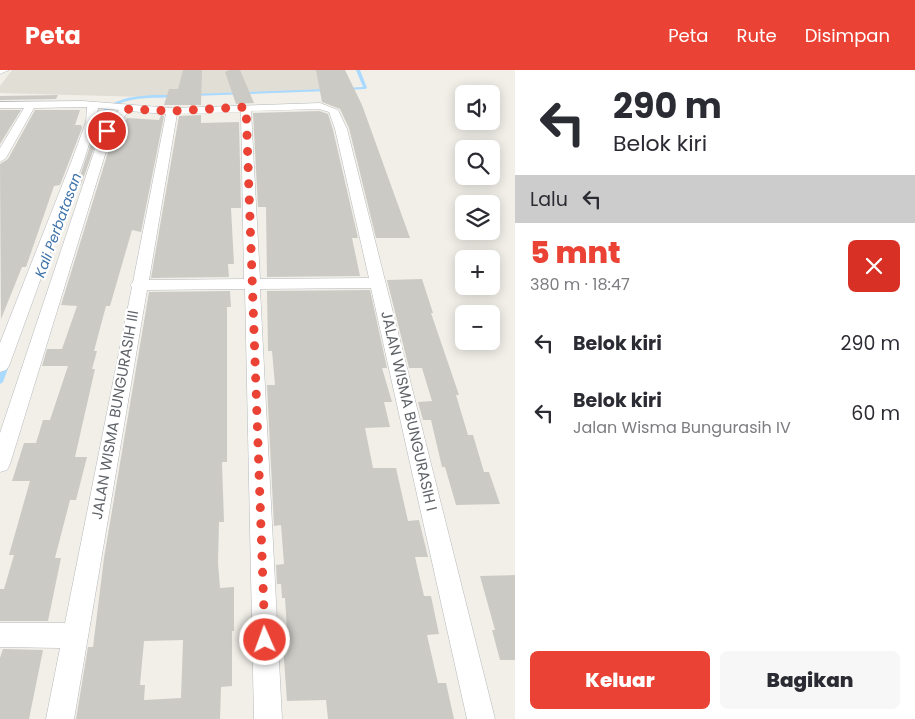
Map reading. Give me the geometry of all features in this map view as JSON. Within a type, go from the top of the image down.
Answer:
[{"type":"street","points":[[0,71],[4,70]]},
{"type":"street","points":[[0,104],[94,105],[121,109],[172,111],[246,107],[254,284],[268,719]]},
{"type":"street","points":[[0,158],[31,104]]},
{"type":"street","points":[[0,366],[78,160],[91,122],[94,105]]},
{"type":"street","name":"JALAN WISMA BUNGURASIH I","points":[[246,107],[320,106],[328,108],[337,116],[379,283],[481,719]]},
{"type":"street","points":[[0,464],[107,131],[121,109]]},
{"type":"street","name":"JALAN WISMA BUNGURASIH III","points":[[60,719],[138,285],[172,111]]},
{"type":"street","points":[[138,285],[379,283]]},
{"type":"street","points":[[0,635],[76,636]]},
{"type":"shaded area","points":[[12,70],[343,70],[350,90],[145,97],[0,93],[0,86]]},
{"type":"building","points":[[183,70],[202,70],[201,105],[164,105],[169,89],[178,89]]},
{"type":"building","points":[[240,70],[254,103],[236,104],[225,72]]},
{"type":"building","points":[[316,70],[345,70],[362,105],[410,238],[376,238],[349,128],[340,109],[322,102]]},
{"type":"building","points":[[58,95],[56,99],[0,100],[0,96]]},
{"type":"building","points":[[0,110],[21,110],[0,144]]},
{"type":"building","points":[[35,110],[80,110],[75,125],[81,125],[82,128],[60,185],[54,186],[26,267],[22,267],[1,319],[0,164],[8,159]]},
{"type":"building","points":[[319,111],[328,114],[333,130],[358,238],[352,238],[360,276],[267,277],[266,207],[258,207],[253,113]]},
{"type":"building","points":[[161,115],[164,116],[141,232],[132,230],[110,306],[106,306],[94,351],[97,351],[92,369],[95,369],[75,457],[87,457],[76,500],[70,500],[55,558],[61,558],[48,621],[0,621],[0,589],[4,589],[14,555],[9,555],[30,481],[12,481],[24,443],[36,443],[43,420],[50,420],[68,366],[42,366],[47,349],[62,349],[77,306],[61,305],[114,133],[117,128],[121,128],[127,118],[159,120]]},
{"type":"building","points":[[201,115],[201,123],[239,122],[241,208],[231,208],[234,264],[228,264],[229,277],[151,278],[179,116]]},
{"type":"building","points":[[96,128],[101,128],[81,185],[77,185]]},
{"type":"building","points":[[422,279],[433,313],[431,313],[459,395],[456,395],[468,435],[473,435],[484,472],[489,472],[500,504],[456,505],[445,467],[442,467],[431,420],[423,420],[418,402],[432,401],[422,368],[409,368],[387,280]]},
{"type":"building","points":[[370,290],[387,368],[382,368],[392,402],[384,402],[390,427],[365,428],[373,468],[396,468],[408,521],[419,520],[428,557],[415,557],[424,596],[431,596],[439,634],[427,635],[438,683],[446,683],[454,719],[328,719],[326,700],[287,701],[283,646],[288,646],[285,598],[282,598],[281,584],[277,584],[276,565],[284,564],[281,525],[274,526],[267,385],[275,385],[272,351],[268,351],[267,291]]},
{"type":"building","points":[[230,291],[231,307],[227,307],[227,462],[222,462],[224,522],[219,522],[218,563],[220,588],[234,587],[232,686],[221,687],[220,719],[76,719],[88,647],[93,647],[104,558],[149,292]],"holes":[[[183,640],[181,698],[144,700],[145,685],[140,685],[144,641]]]},
{"type":"building","points":[[515,575],[515,660],[500,660],[492,630],[495,630],[480,576]]},
{"type":"building","points":[[3,649],[43,650],[29,719],[0,719],[0,658]]},
{"type":"waterway","name":"Kali Perbatasan","points":[[345,89],[365,88],[358,70]]},
{"type":"waterway","name":"Kali Perbatasan","points":[[193,95],[327,90]]},
{"type":"waterway","name":"Kali Perbatasan","points":[[91,138],[97,121],[113,105],[133,98],[175,96]]},
{"type":"waterway","name":"Kali Perbatasan","points":[[0,382],[7,363]]},
{"type":"route","points":[[107,131],[112,122],[124,109],[172,111],[246,107],[254,284],[265,640]]}]
